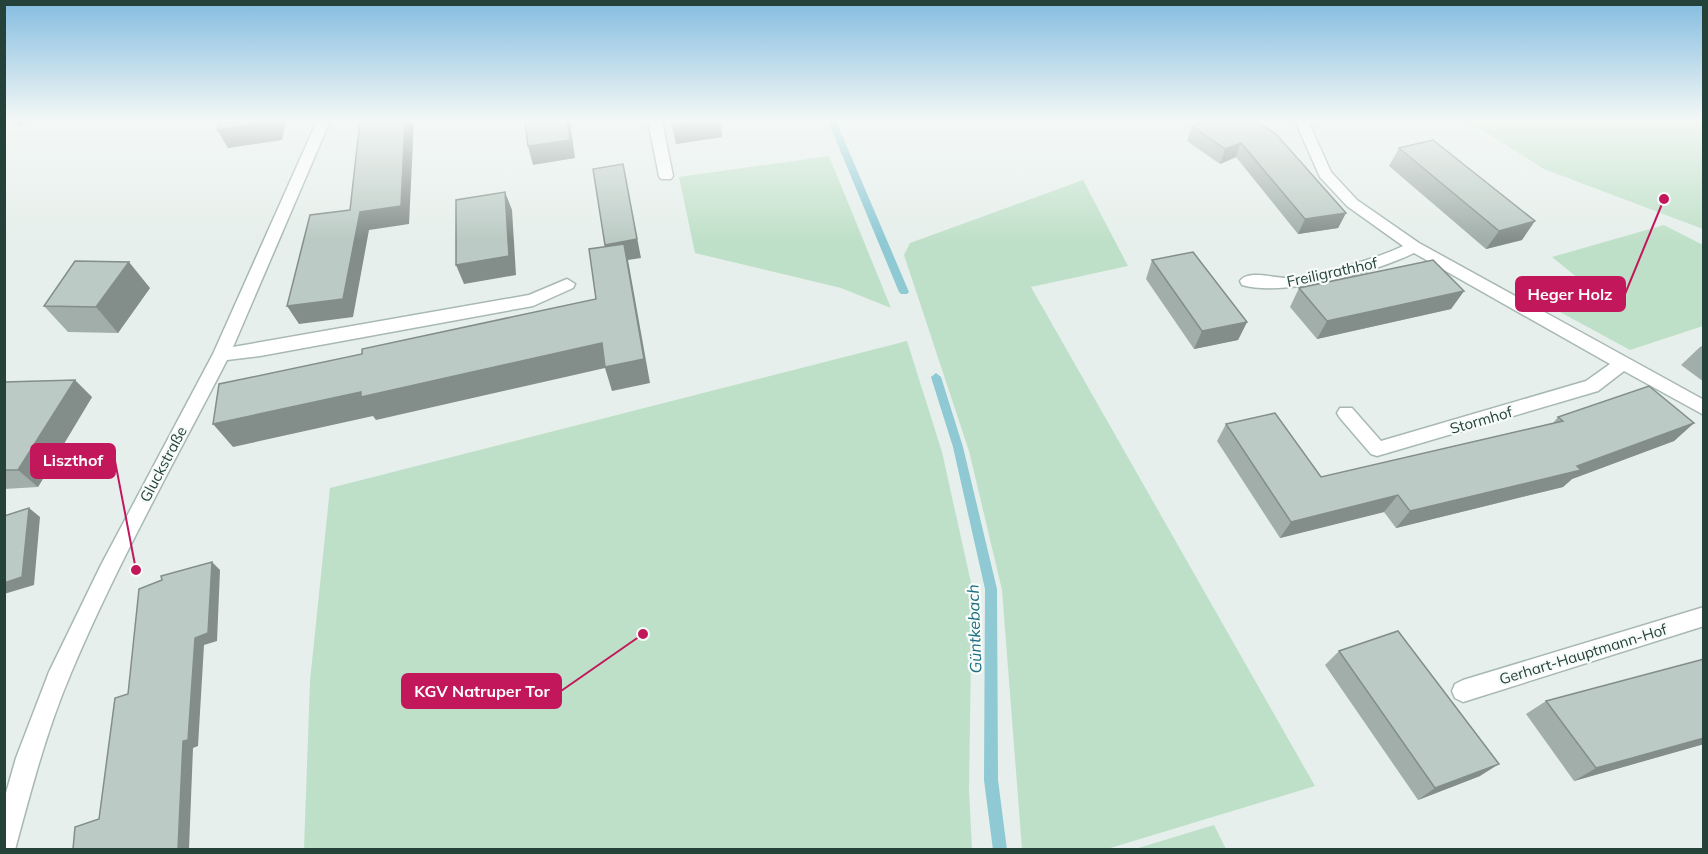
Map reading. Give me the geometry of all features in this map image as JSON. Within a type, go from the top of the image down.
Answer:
[{"type":"street","name":"Gluckstraße","points":[[4,846],[28,758],[60,672],[114,560],[221,354],[306,161]]},
{"type":"street","points":[[663,161],[666,176]]},
{"type":"street","points":[[1319,161],[1325,174],[1352,202],[1414,247],[1704,408]]},
{"type":"street","name":"Freiligrathhof","points":[[1248,281],[1289,283],[1387,260],[1414,247]]},
{"type":"street","points":[[221,354],[260,350],[533,300],[567,284]]},
{"type":"street","name":"Stormhof","points":[[1346,413],[1377,449],[1500,416],[1592,386],[1623,363]]},
{"type":"street","name":"Gerhart-Hauptmann-Hof","points":[[1463,691],[1704,616]]},
{"type":"green space","points":[[794,161],[831,161],[891,308],[841,288],[695,253],[679,177]]},
{"type":"green space","points":[[1531,161],[1703,161],[1703,229],[1544,169]]},
{"type":"green space","points":[[1083,180],[1128,266],[1031,287],[1315,786],[1107,849],[1022,849],[1002,590],[969,451],[904,255],[910,243]]},
{"type":"green space","points":[[1664,225],[1703,245],[1703,326],[1630,350],[1549,306],[1595,292],[1552,257]]},
{"type":"green space","points":[[907,341],[942,452],[972,587],[969,789],[972,849],[304,849],[310,681],[330,488]]},
{"type":"green space","points":[[1214,825],[1226,849],[1135,849]]},
{"type":"building","points":[[356,161],[403,161],[401,206],[360,212],[343,299],[287,306],[310,215],[350,210]]},
{"type":"building","points":[[1256,161],[1300,161],[1346,213],[1305,219]]},
{"type":"building","points":[[1414,161],[1459,161],[1535,221],[1499,231]]},
{"type":"building","points":[[623,164],[637,239],[605,245],[593,169]]},
{"type":"building","points":[[505,192],[509,256],[456,265],[456,200]]},
{"type":"building","points":[[624,244],[644,359],[605,367],[602,343],[361,397],[361,392],[213,424],[219,384],[362,354],[362,349],[596,299],[589,249]]},
{"type":"building","points":[[1193,252],[1247,322],[1202,331],[1152,260]]},
{"type":"building","points":[[1433,260],[1464,291],[1327,321],[1299,288]]},
{"type":"building","points":[[75,261],[129,262],[96,307],[44,306]]},
{"type":"building","points":[[75,380],[18,470],[4,470],[4,382]]},
{"type":"building","points":[[1649,386],[1694,423],[1577,466],[1581,470],[1410,511],[1398,495],[1291,522],[1226,424],[1275,413],[1321,477],[1563,421],[1558,417]]},
{"type":"building","points":[[29,508],[22,577],[4,583],[4,516]]},
{"type":"building","points":[[212,562],[208,633],[195,638],[188,740],[183,741],[178,849],[73,849],[75,827],[99,819],[115,698],[128,694],[139,589],[162,580],[161,576]]},
{"type":"building","points":[[1398,631],[1499,764],[1435,788],[1339,651]]},
{"type":"building","points":[[1704,659],[1704,738],[1596,768],[1546,701]]},
{"type":"waterway","name":"Güntkebach","points":[[849,161],[904,292]]},
{"type":"waterway","name":"Güntkebach","points":[[936,377],[958,447],[991,589],[991,780],[1000,850]]},
{"type":"place","name":"Heger Holz","points":[[1664,199]]},
{"type":"place","name":"Liszthof","points":[[136,570]]},
{"type":"place","name":"KGV Natruper Tor","points":[[643,634]]}]
